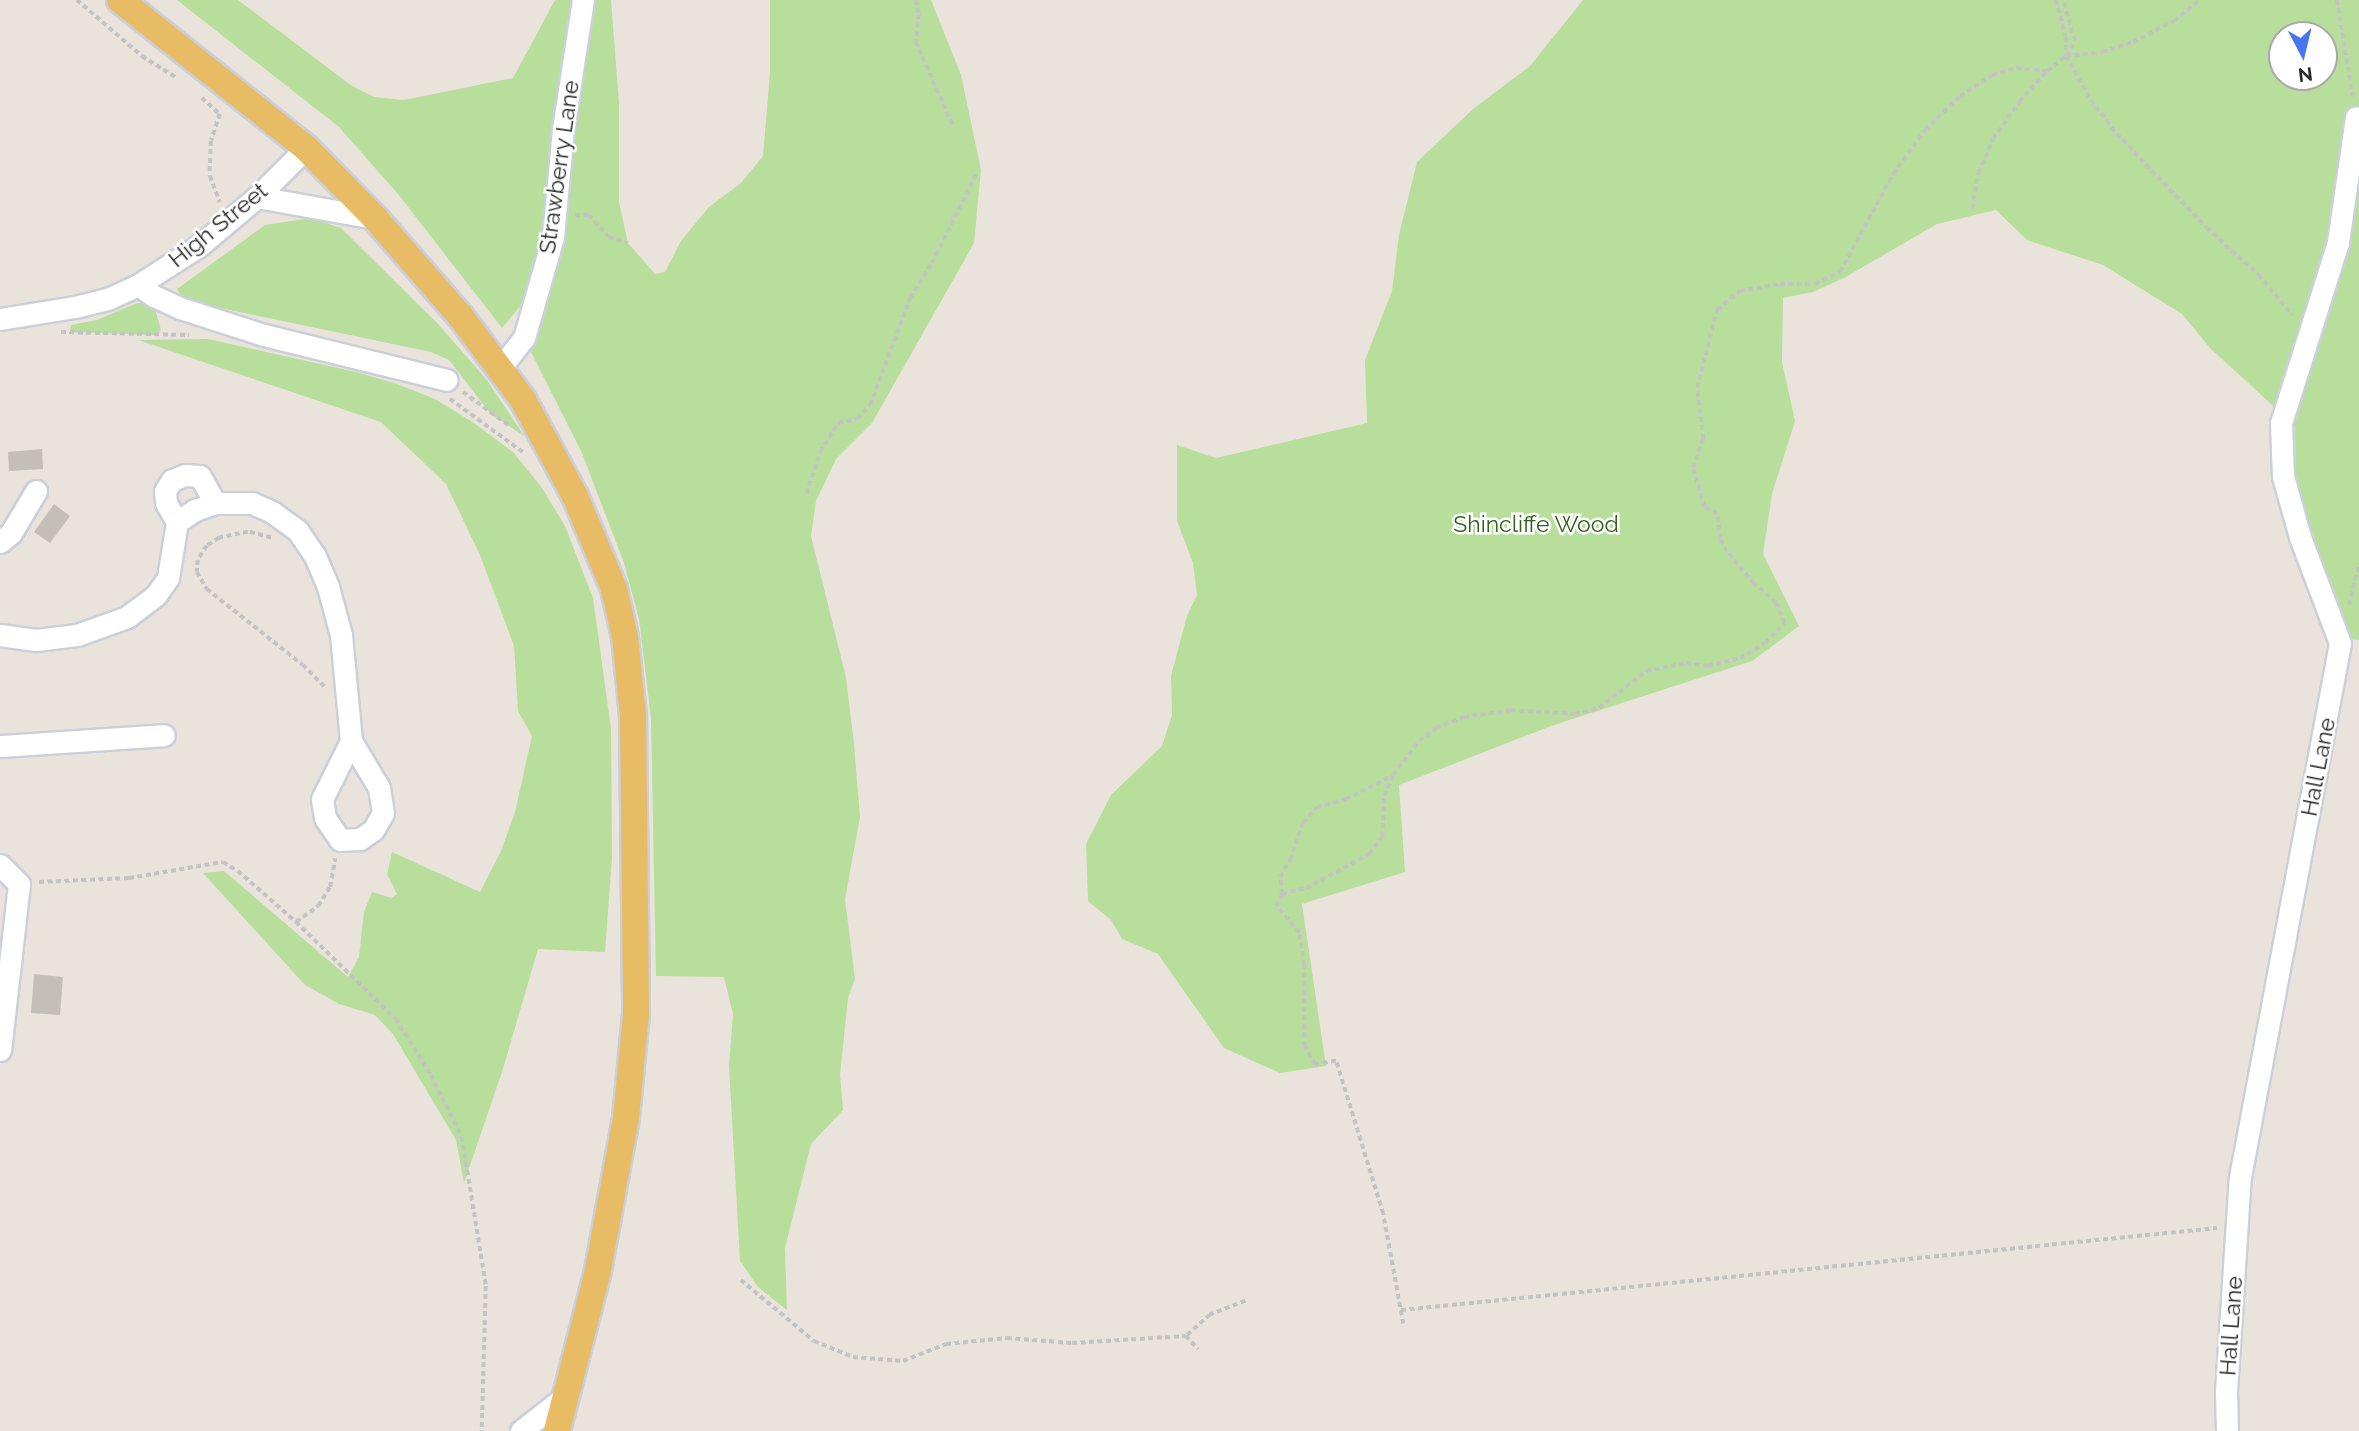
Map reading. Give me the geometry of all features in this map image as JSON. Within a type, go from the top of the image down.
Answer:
[{"type":"main road","points":[[120,0],[306,148],[375,218],[501,367],[538,448],[575,496],[614,589],[625,637],[633,716],[635,1027],[626,1118],[612,1196],[568,1394],[557,1431]]},
{"type":"street","name":"Strawberry Lane","points":[[501,367],[524,338],[553,237],[563,130],[583,0]]},
{"type":"street","name":"Hall Lane","points":[[2227,1431],[2240,1177],[2340,643],[2300,537],[2283,476],[2281,423],[2338,242],[2356,117]]},
{"type":"street","name":"High Street","points":[[0,319],[110,298],[138,285],[199,246],[257,197],[306,148]]},
{"type":"street","points":[[257,197],[375,218]]},
{"type":"street","points":[[138,285],[180,308],[446,388]]},
{"type":"street","points":[[0,635],[36,640],[77,635],[127,617],[156,595],[168,578],[177,522],[166,503],[165,491],[172,480],[185,475],[200,476],[215,503]]},
{"type":"street","points":[[0,542],[11,533],[36,491]]},
{"type":"street","points":[[177,522],[195,510],[215,503],[252,503],[298,531],[315,555],[328,587],[341,635],[351,741]]},
{"type":"street","points":[[0,746],[164,735]]},
{"type":"street","points":[[0,865],[19,884],[0,1049]]},
{"type":"street","points":[[521,1431],[568,1394]]},
{"type":"path","points":[[77,0],[142,56],[185,83]]},
{"type":"path","points":[[916,0],[919,15],[916,42],[953,126]]},
{"type":"path","points":[[2056,0],[2066,37],[2066,57],[2091,100],[2118,134],[2207,228],[2259,275],[2292,315]]},
{"type":"path","points":[[1972,209],[1978,173],[1993,139],[2019,102],[2047,71],[2066,57],[2075,41],[2063,0]]},
{"type":"path","points":[[2066,57],[2102,52],[2133,42],[2175,21],[2200,0]]},
{"type":"path","points":[[2337,0],[2356,117]]},
{"type":"path","points":[[1282,894],[1306,888],[1368,854],[1382,837],[1384,796],[1393,775],[1419,741],[1436,728],[1484,713],[1511,710],[1575,714],[1599,708],[1646,671],[1686,663],[1708,666],[1741,658],[1765,643],[1784,623],[1776,603],[1754,584],[1727,552],[1720,538],[1717,514],[1704,507],[1693,468],[1703,439],[1697,388],[1717,310],[1740,291],[1780,284],[1815,284],[1840,272],[1893,174],[1925,130],[1960,96],[1992,75],[2017,68],[2047,71]]},
{"type":"path","points":[[194,91],[220,114],[211,141],[210,176],[218,200],[234,216]]},
{"type":"path","points":[[806,495],[820,452],[838,423],[857,419],[870,405],[910,298],[932,263],[976,174]]},
{"type":"path","points":[[555,213],[589,215],[609,237],[628,243]]},
{"type":"path","points":[[36,314],[46,331],[190,335]]},
{"type":"path","points":[[446,388],[524,436],[538,448]]},
{"type":"path","points":[[446,388],[538,448]]},
{"type":"path","points":[[298,531],[268,538],[248,532],[219,538],[207,546],[198,559],[197,572],[206,589],[303,665],[322,687],[345,690]]},
{"type":"path","points":[[1393,775],[1346,799],[1317,807],[1303,823],[1290,860],[1279,877],[1282,894],[1276,906],[1299,933],[1304,965],[1304,1046],[1315,1065],[1336,1061],[1383,1214],[1404,1324]]},
{"type":"path","points":[[296,922],[318,906],[330,887],[335,858]]},
{"type":"path","points":[[19,884],[129,878],[222,862],[238,871],[296,922],[396,1019],[432,1074],[462,1137],[486,1286],[482,1431]]},
{"type":"path","points":[[1401,1310],[2237,1226]]},
{"type":"path","points":[[741,1280],[814,1341],[853,1357],[904,1362],[946,1344],[1007,1338],[1072,1343],[1186,1336],[1209,1315],[1247,1300]]},
{"type":"path","points":[[1186,1336],[1198,1349]]},
{"type":"green space","points":[[177,0],[238,0],[352,86],[374,97],[404,100],[513,78],[555,0],[611,0],[619,103],[619,202],[628,243],[655,274],[665,272],[681,241],[709,207],[741,183],[763,156],[770,72],[770,0],[931,0],[961,75],[981,170],[974,243],[872,423],[836,459],[816,501],[811,536],[846,677],[860,817],[845,899],[855,979],[848,998],[840,1075],[843,1110],[811,1144],[785,1248],[787,1310],[758,1287],[740,1261],[729,1066],[733,1014],[724,977],[656,976],[651,718],[639,619],[624,563],[582,453],[529,348],[523,303],[502,328],[398,194],[339,127]]},
{"type":"green space","name":"Shincliffe Wood","points":[[1583,0],[2359,0],[2359,640],[2348,639],[2309,537],[2296,477],[2295,426],[2211,349],[2182,314],[2103,265],[2027,240],[1996,210],[1937,224],[1844,278],[1813,292],[1783,298],[1782,362],[1795,421],[1772,494],[1763,554],[1799,626],[1752,661],[1554,725],[1399,785],[1405,872],[1302,904],[1326,1066],[1280,1073],[1224,1048],[1158,954],[1122,939],[1111,920],[1088,901],[1086,844],[1111,795],[1162,746],[1172,715],[1171,676],[1187,616],[1197,595],[1193,563],[1177,521],[1177,445],[1216,458],[1367,423],[1365,360],[1392,291],[1399,235],[1417,162],[1473,109],[1530,66]]},
{"type":"green space","points":[[311,218],[341,228],[438,324],[487,380],[524,436],[490,413],[449,360],[431,352],[206,305],[183,299],[177,289],[265,225]]},
{"type":"green space","points":[[137,303],[149,304],[156,312],[161,330],[155,335],[70,332],[71,325],[97,320]]},
{"type":"green space","points":[[208,339],[356,372],[397,384],[435,399],[474,423],[513,452],[542,488],[565,526],[593,598],[611,729],[612,857],[605,952],[538,949],[502,1072],[464,1183],[456,1140],[393,1034],[375,1015],[339,1004],[305,985],[203,873],[224,871],[348,977],[359,957],[364,912],[372,892],[392,898],[397,894],[387,874],[392,852],[480,892],[501,851],[515,812],[532,736],[518,711],[514,646],[480,555],[446,484],[381,422],[138,340]]},
{"type":"building","points":[[42,449],[43,469],[9,471],[8,452]]},
{"type":"building","points":[[54,504],[70,516],[50,543],[34,532]]},
{"type":"building","points":[[34,974],[63,977],[60,1015],[31,1013]]}]
